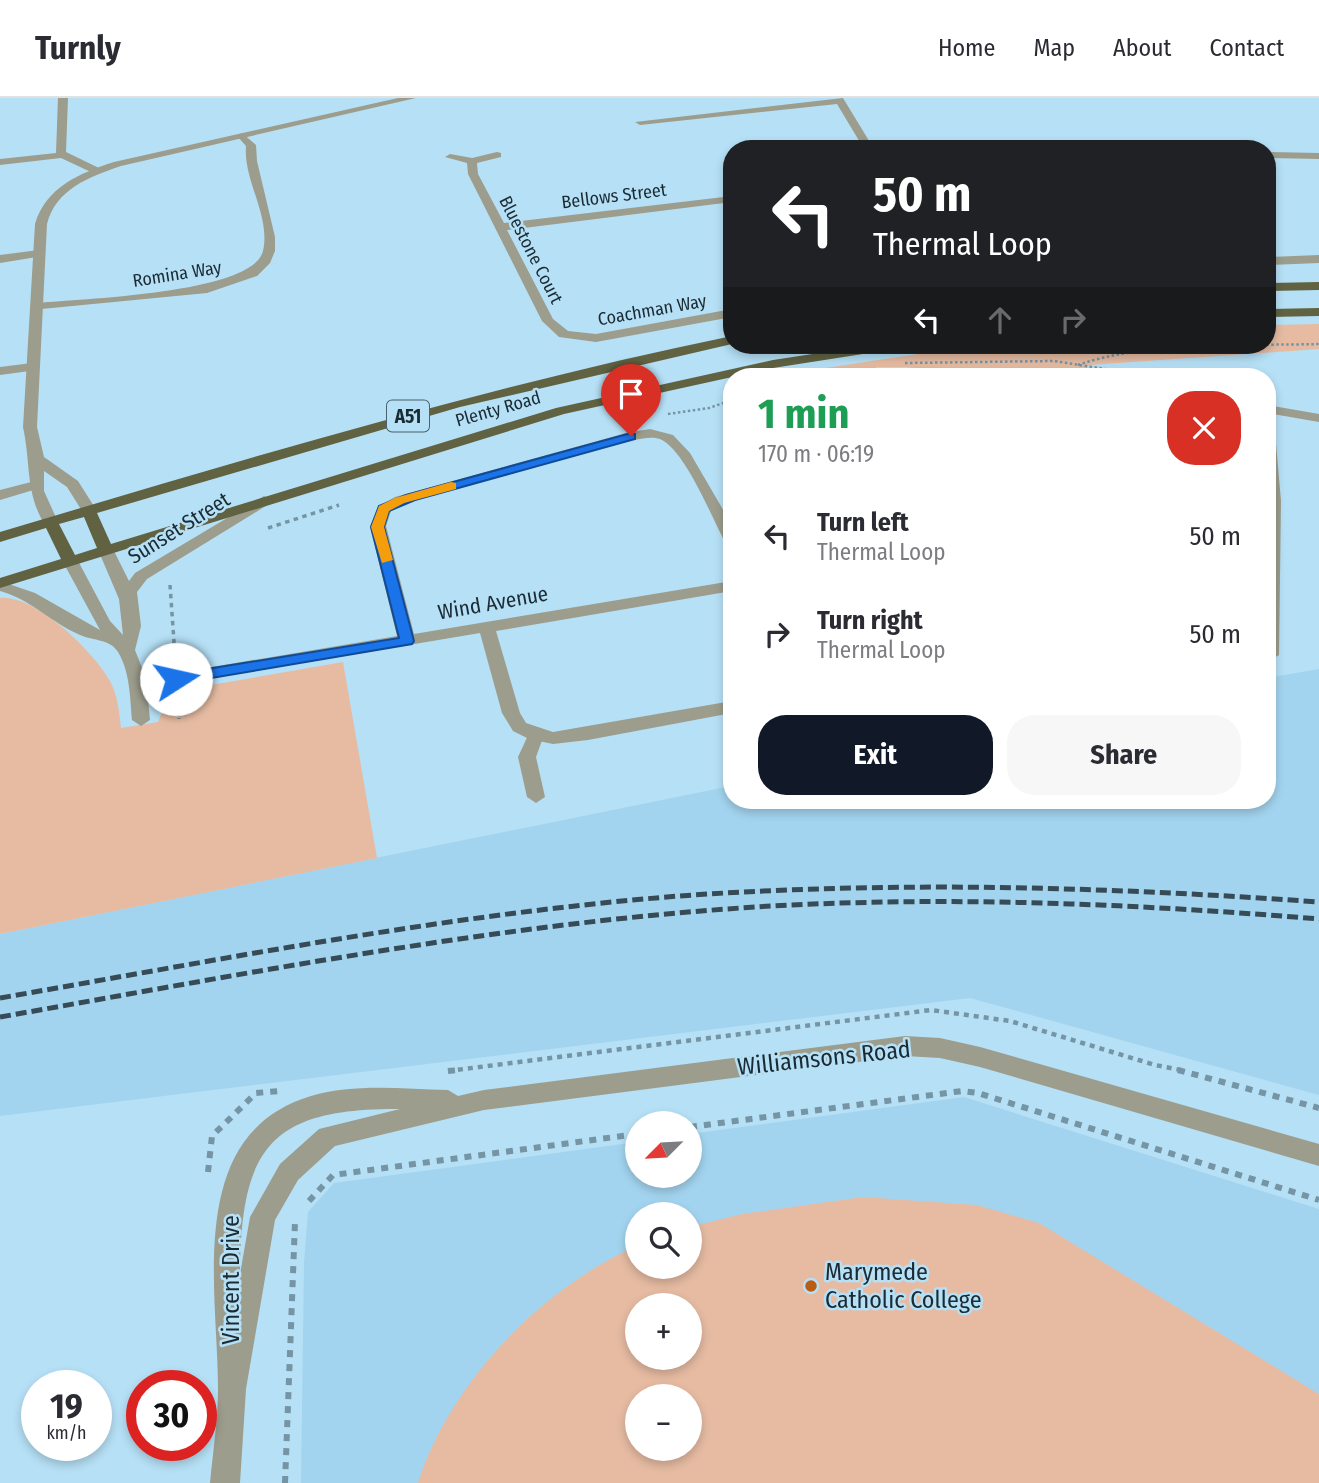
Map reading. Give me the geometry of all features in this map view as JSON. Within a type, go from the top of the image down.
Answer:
[{"type":"highway","points":[[1276,287],[1319,286]]},
{"type":"highway","points":[[1276,313],[1319,312]]},
{"type":"highway","name":"Plenty Road","points":[[0,537],[486,394],[562,374],[723,342]]},
{"type":"highway","name":"Plenty Road","points":[[752,368],[838,354]]},
{"type":"highway","name":"Plenty Road","points":[[0,584],[561,411],[723,375]]},
{"type":"highway","points":[[89,511],[107,552]]},
{"type":"highway","points":[[50,522],[71,562]]},
{"type":"street","points":[[63,98],[65,156]]},
{"type":"street","points":[[50,522],[38,499],[35,485],[37,459],[30,427],[41,224],[46,206],[65,189],[102,169],[411,98]]},
{"type":"street","points":[[626,117],[640,127],[839,100],[863,140]]},
{"type":"street","name":"Romina Way","points":[[35,311],[219,286],[249,275],[268,261],[271,242],[249,150],[236,137]]},
{"type":"street","points":[[450,157],[472,161],[496,155]]},
{"type":"street","points":[[0,162],[65,156],[102,169]]},
{"type":"street","points":[[1276,156],[1319,156]]},
{"type":"street","name":"Bluestone Court","points":[[472,161],[472,174],[548,321],[564,334],[579,338]]},
{"type":"street","name":"Bellows Street","points":[[500,227],[723,200]]},
{"type":"street","points":[[0,259],[39,254]]},
{"type":"street","points":[[1276,261],[1319,259]]},
{"type":"street","name":"Coachman Way","points":[[579,338],[614,336],[723,315]]},
{"type":"street","points":[[0,371],[32,367]]},
{"type":"street","points":[[1276,411],[1319,418]]},
{"type":"street","points":[[407,641],[378,527],[384,509],[400,500],[631,436],[654,434],[669,439],[682,452],[723,524]]},
{"type":"street","points":[[37,459],[73,484],[89,511]]},
{"type":"street","points":[[0,495],[63,476]]},
{"type":"street","name":"Sunset Street","points":[[127,601],[129,591],[141,576],[264,501]]},
{"type":"street","name":"Sunset Street","points":[[107,552],[127,601],[134,628],[120,643]]},
{"type":"street","name":"Sunset Street","points":[[71,562],[120,643],[138,685],[141,720]]},
{"type":"street","points":[[0,584],[20,591],[88,632],[120,643]]},
{"type":"street","name":"Wind Avenue","points":[[138,685],[723,588]]},
{"type":"street","points":[[486,627],[514,720],[519,727],[536,735],[553,738],[588,734],[723,709]]},
{"type":"street","name":"Williamsons Road","points":[[289,1172],[328,1137],[484,1100],[858,1051],[917,1047],[980,1057],[1319,1155]]},
{"type":"street","name":"Williamsons Road","points":[[262,1137],[299,1110],[355,1100],[484,1100]]},
{"type":"street","name":"Vincent Drive","points":[[232,1389],[227,1222],[233,1186],[249,1152],[262,1137]]},
{"type":"street","name":"Vincent Drive","points":[[225,1483],[232,1389],[263,1217],[289,1172]]},
{"type":"lane","points":[[536,735],[527,757],[536,797]]},
{"type":"path","points":[[1276,346],[1319,344]]},
{"type":"path","points":[[1078,365],[1088,359],[1141,354]]},
{"type":"path","points":[[898,363],[1054,361],[1098,368]]},
{"type":"path","points":[[169,573],[179,719]]},
{"type":"path","points":[[702,1125],[962,1091],[1319,1200]]},
{"type":"path","points":[[305,1205],[333,1175],[625,1136]]},
{"type":"path","points":[[285,1483],[296,1214]]},
{"type":"shaded area","points":[[1319,324],[1319,349],[1276,352],[1276,325]]},
{"type":"shaded area","points":[[918,354],[1247,354],[1089,365],[1087,368],[826,368]]},
{"type":"shaded area","points":[[0,598],[14,599],[46,615],[91,655],[113,687],[121,728],[158,722],[165,704],[188,689],[343,662],[377,858],[0,934]]},
{"type":"shaded area","points":[[1319,669],[1319,1095],[970,998],[0,1116],[0,934],[723,788],[723,809],[1276,809],[1276,676]]},
{"type":"shaded area","name":"Marymede Catholic College","points":[[964,1097],[1319,1209],[1319,1483],[301,1483],[304,1263],[308,1212],[334,1183],[625,1144],[625,1188],[702,1188],[702,1132]]},
{"type":"shaded area","points":[[863,1197],[977,1205],[1039,1223],[1319,1394],[1319,1483],[418,1483],[432,1446],[452,1410],[476,1375],[534,1313],[567,1286],[625,1252],[625,1279],[702,1279],[702,1224],[742,1214]]},
{"type":"railway","points":[[0,998],[259,952],[432,925],[693,895],[928,887],[1084,890],[1319,902]]},
{"type":"railway","points":[[0,1017],[385,950],[578,923],[675,913],[841,903],[978,902],[1182,909],[1319,919]]},
{"type":"slow traffic","points":[[386,560],[378,527],[378,520],[384,509],[400,500],[451,486]]},
{"type":"place","name":"Marymede Catholic College","points":[[811,1286]]},
{"type":"route","points":[[176,679],[407,641],[378,527],[378,520],[384,509],[400,500],[631,436]]}]
